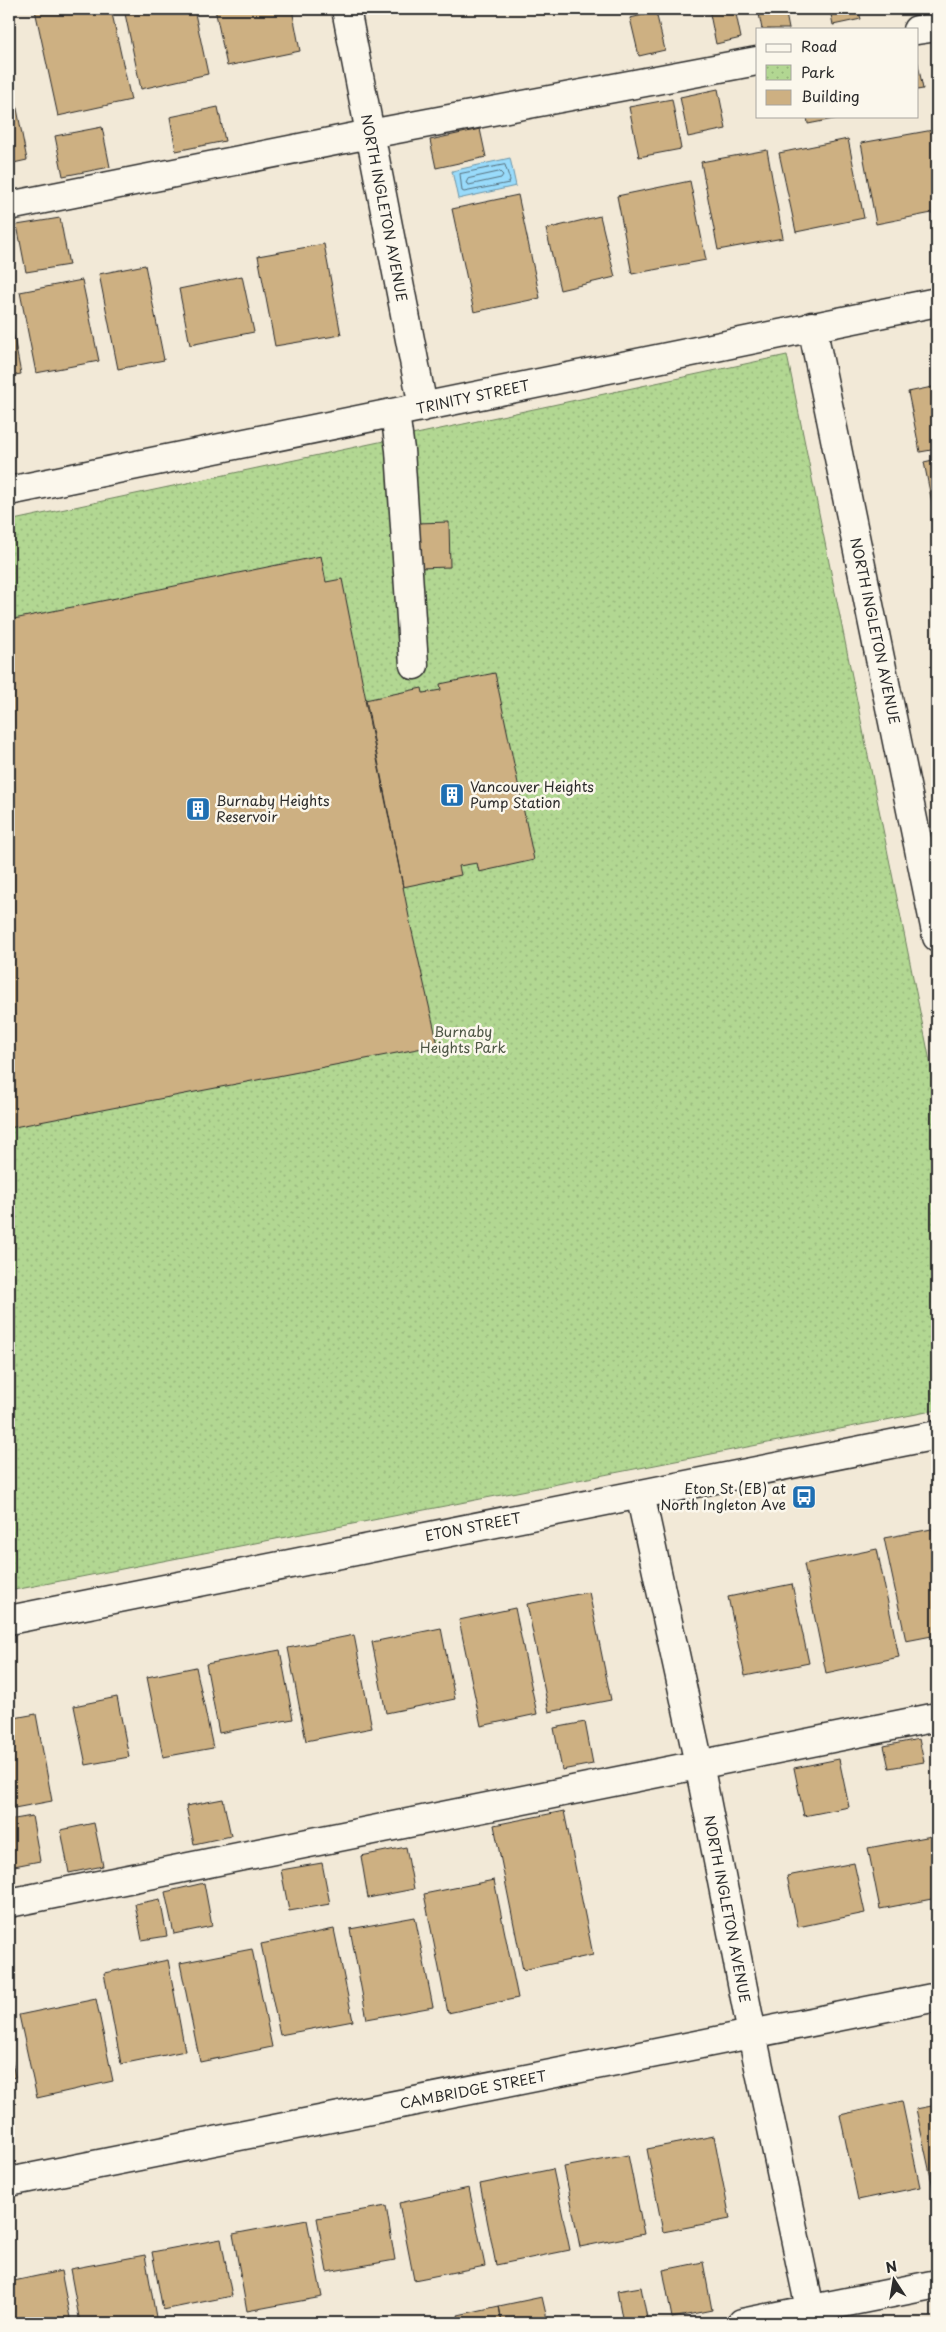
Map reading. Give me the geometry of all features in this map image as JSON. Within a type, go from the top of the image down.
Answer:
[{"type":"street","name":"NORTH INGLETON AVENUE","points":[[346,9],[423,408]]},
{"type":"street","points":[[918,30],[937,27]]},
{"type":"street","points":[[9,206],[370,134],[756,61]]},
{"type":"street","name":"TRINITY STREET","points":[[9,492],[423,408],[812,326],[937,302]]},
{"type":"street","name":"NORTH INGLETON AVENUE","points":[[812,326],[931,872],[937,937]]},
{"type":"street","points":[[395,413],[400,450],[414,665]]},
{"type":"street","name":"ETON STREET","points":[[9,1620],[937,1435]]},
{"type":"street","name":"NORTH INGLETON AVENUE","points":[[640,1494],[699,1764],[752,2034],[812,2316]]},
{"type":"street","points":[[9,1903],[937,1717]]},
{"type":"street","name":"CAMBRIDGE STREET","points":[[9,2182],[937,1996]]},
{"type":"street","points":[[742,2323],[812,2316],[937,2284]]},
{"type":"green space","name":"Burnaby Heights Park","points":[[787,355],[937,1096],[937,1410],[9,1591],[9,521]]},
{"type":"water","points":[[510,158],[516,186],[458,199],[452,171]]},
{"type":"building","points":[[111,9],[131,100],[58,116],[35,10]]},
{"type":"building","points":[[124,9],[194,9],[208,74],[141,89]]},
{"type":"building","points":[[215,9],[292,9],[300,51],[227,66]]},
{"type":"building","points":[[709,9],[735,9],[741,38],[716,44]]},
{"type":"building","points":[[758,9],[785,9],[789,28],[762,28]]},
{"type":"building","points":[[830,9],[858,9],[861,19],[833,25]]},
{"type":"building","points":[[656,12],[665,50],[639,56],[630,18]]},
{"type":"building","points":[[918,64],[923,89],[918,90]]},
{"type":"building","points":[[12,83],[27,160],[9,164],[9,84]]},
{"type":"building","points":[[718,89],[726,129],[688,137],[680,97]]},
{"type":"building","points":[[672,99],[681,149],[639,157],[629,107]]},
{"type":"building","points":[[218,107],[225,141],[176,151],[170,117]]},
{"type":"building","points":[[807,118],[839,118],[808,124]]},
{"type":"building","points":[[102,127],[110,167],[63,176],[55,136]]},
{"type":"building","points":[[480,129],[486,157],[436,168],[430,140]]},
{"type":"building","points":[[933,130],[937,154],[937,212],[876,224],[861,143]]},
{"type":"building","points":[[848,139],[864,218],[796,232],[779,153]]},
{"type":"building","points":[[767,150],[783,238],[718,250],[701,162]]},
{"type":"building","points":[[690,181],[706,260],[632,274],[617,196]]},
{"type":"building","points":[[518,195],[540,298],[474,312],[452,209]]},
{"type":"building","points":[[600,216],[615,277],[560,290],[546,229]]},
{"type":"building","points":[[60,218],[69,265],[26,272],[17,225]]},
{"type":"building","points":[[324,244],[341,335],[275,346],[258,256]]},
{"type":"building","points":[[145,265],[164,360],[118,369],[99,274]]},
{"type":"building","points":[[242,276],[254,332],[190,345],[179,289]]},
{"type":"building","points":[[82,280],[99,361],[36,373],[20,292]]},
{"type":"building","points":[[9,311],[21,374],[9,376]]},
{"type":"building","points":[[937,386],[937,449],[920,452],[908,392]]},
{"type":"building","points":[[937,459],[937,528],[924,462]]},
{"type":"building","points":[[449,522],[450,567],[418,568],[417,523]]},
{"type":"building","name":"Burnaby Heights Reservoir","points":[[321,556],[326,582],[342,579],[411,927],[438,1045],[9,1128],[9,620]]},
{"type":"building","name":"Vancouver Heights Pump Station","points":[[495,673],[534,860],[479,872],[477,863],[459,866],[461,875],[403,887],[365,700],[422,688],[423,693],[441,690],[440,684]]},
{"type":"building","points":[[937,1528],[937,1635],[906,1641],[884,1538]]},
{"type":"building","points":[[877,1549],[899,1657],[826,1673],[804,1564]]},
{"type":"building","points":[[792,1584],[809,1663],[745,1676],[728,1597]]},
{"type":"building","points":[[589,1592],[611,1700],[549,1712],[527,1604]]},
{"type":"building","points":[[515,1608],[537,1714],[481,1726],[459,1620]]},
{"type":"building","points":[[441,1628],[455,1699],[386,1713],[372,1642]]},
{"type":"building","points":[[354,1635],[372,1728],[306,1741],[288,1648]]},
{"type":"building","points":[[280,1650],[293,1719],[219,1733],[206,1664]]},
{"type":"building","points":[[196,1667],[213,1748],[163,1757],[147,1677]]},
{"type":"building","points":[[117,1697],[129,1757],[86,1765],[74,1706]]},
{"type":"building","points":[[36,1714],[52,1801],[9,1809],[9,1719]]},
{"type":"building","points":[[585,1722],[593,1764],[562,1770],[554,1728]]},
{"type":"building","points":[[919,1739],[924,1762],[889,1768],[884,1746]]},
{"type":"building","points":[[839,1759],[849,1807],[804,1816],[794,1768]]},
{"type":"building","points":[[223,1799],[231,1836],[194,1844],[186,1806]]},
{"type":"building","points":[[564,1811],[593,1955],[523,1970],[494,1825]]},
{"type":"building","points":[[32,1816],[40,1861],[9,1867],[9,1820]]},
{"type":"building","points":[[94,1823],[103,1866],[69,1873],[61,1830]]},
{"type":"building","points":[[937,1835],[937,1898],[880,1909],[868,1848]]},
{"type":"building","points":[[406,1847],[414,1889],[368,1898],[361,1856]]},
{"type":"building","points":[[322,1863],[330,1904],[289,1911],[281,1870]]},
{"type":"building","points":[[854,1863],[865,1913],[798,1927],[787,1876]]},
{"type":"building","points":[[494,1880],[518,1998],[448,2013],[424,1894]]},
{"type":"building","points":[[204,1883],[212,1926],[174,1934],[165,1892]]},
{"type":"building","points":[[160,1899],[167,1936],[142,1940],[135,1904]]},
{"type":"building","points":[[415,1917],[433,2007],[367,2019],[350,1929]]},
{"type":"building","points":[[334,1929],[353,2021],[280,2035],[261,1944]]},
{"type":"building","points":[[252,1949],[272,2047],[200,2062],[180,1963]]},
{"type":"building","points":[[168,1960],[185,2051],[121,2064],[104,1973]]},
{"type":"building","points":[[96,1999],[113,2081],[37,2098],[19,2015]]},
{"type":"building","points":[[9,2047],[15,2077],[9,2079]]},
{"type":"building","points":[[902,2101],[920,2187],[858,2200],[840,2115]]},
{"type":"building","points":[[937,2105],[937,2200],[936,2201],[916,2109]]},
{"type":"building","points":[[714,2136],[730,2219],[663,2232],[647,2149]]},
{"type":"building","points":[[628,2155],[644,2234],[580,2247],[564,2167]]},
{"type":"building","points":[[553,2169],[570,2250],[496,2265],[480,2184]]},
{"type":"building","points":[[469,2188],[485,2266],[414,2280],[399,2203]]},
{"type":"building","points":[[386,2206],[395,2260],[327,2272],[317,2218]]},
{"type":"building","points":[[307,2220],[322,2297],[247,2311],[233,2234]]},
{"type":"building","points":[[221,2239],[232,2296],[163,2310],[152,2252]]},
{"type":"building","points":[[145,2255],[157,2323],[80,2323],[70,2269]]},
{"type":"building","points":[[703,2262],[712,2310],[672,2318],[663,2270]]},
{"type":"building","points":[[61,2271],[71,2323],[9,2323],[9,2282]]},
{"type":"building","points":[[641,2287],[648,2323],[623,2323],[617,2291]]},
{"type":"building","points":[[542,2297],[548,2323],[502,2323],[499,2306]]},
{"type":"building","points":[[499,2306],[502,2323],[460,2323],[458,2315]]},
{"type":"place","name":"Vancouver Heights Pump Station","points":[[452,795]]},
{"type":"place","name":"Burnaby Heights Reservoir","points":[[198,809]]},
{"type":"place","name":"Eton St (EB) at North Ingleton Ave","points":[[804,1497]]}]
